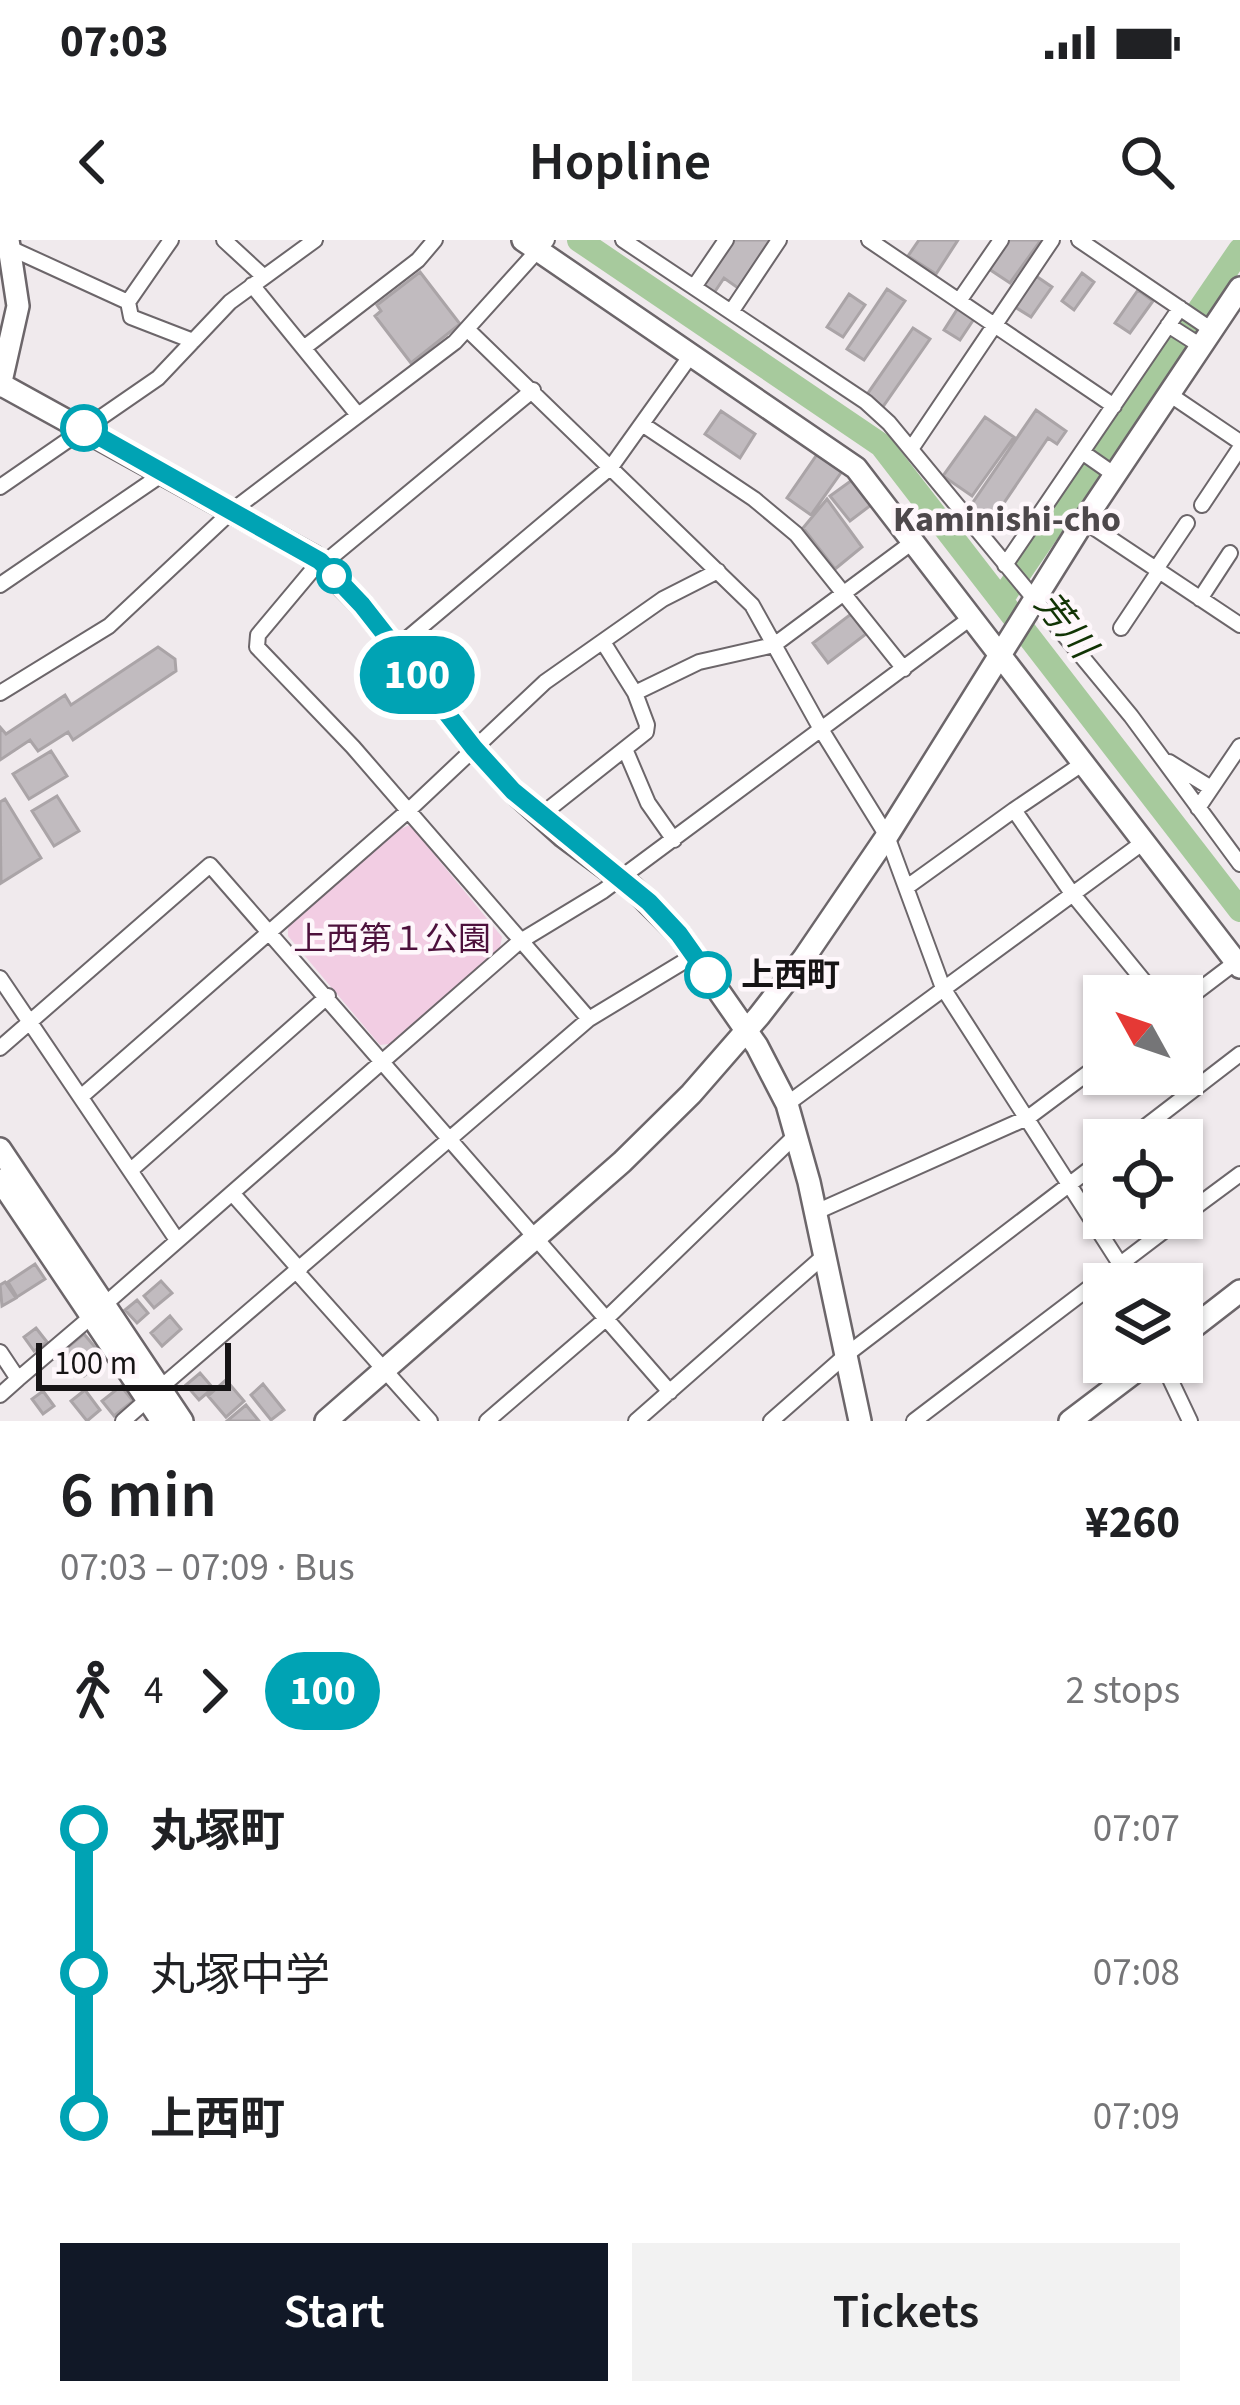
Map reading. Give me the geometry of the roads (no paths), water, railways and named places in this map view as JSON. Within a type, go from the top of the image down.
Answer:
[{"type":"street","points":[[171,240],[128,302],[131,317],[193,341]]},
{"type":"street","points":[[224,240],[358,415]]},
{"type":"street","points":[[0,487],[158,378],[258,280],[315,240]]},
{"type":"street","points":[[305,347],[418,260],[434,240]]},
{"type":"street","points":[[694,287],[726,240]]},
{"type":"street","points":[[730,312],[779,240]]},
{"type":"street","points":[[868,240],[1114,406]]},
{"type":"street","points":[[959,302],[1001,240]]},
{"type":"street","points":[[910,449],[1052,240]]},
{"type":"street","points":[[1079,240],[1183,310],[1201,335]]},
{"type":"street","points":[[632,242],[866,402],[910,449],[1160,756],[1240,864]]},
{"type":"street","points":[[9,244],[128,302]]},
{"type":"street","points":[[9,244],[17,282],[17,314],[0,385],[233,510],[321,563],[396,648],[474,748],[540,816],[659,912],[693,956],[747,1031],[787,1104],[816,1213],[860,1421]]},
{"type":"street","points":[[0,693],[109,626],[233,510],[468,330],[538,244],[856,468],[972,617],[1005,649],[1238,965],[1203,989]]},
{"type":"street","points":[[326,1421],[669,1118],[747,1031],[804,958],[887,836],[1005,649],[1031,597],[1084,521],[1109,471],[1169,394],[1201,335],[1240,288]]},
{"type":"street","points":[[1008,569],[1183,310]]},
{"type":"street","points":[[1171,327],[1201,335]]},
{"type":"street","points":[[468,330],[748,600],[887,836],[943,988],[1119,1263]]},
{"type":"street","points":[[396,648],[610,467],[691,355]]},
{"type":"street","points":[[533,390],[321,563],[255,644],[409,810],[589,1019]]},
{"type":"street","points":[[1169,394],[1240,445],[1202,505]]},
{"type":"street","points":[[642,424],[796,534],[904,668]]},
{"type":"street","points":[[1085,454],[1109,471]]},
{"type":"street","points":[[0,585],[164,473]]},
{"type":"street","points":[[1084,521],[1240,626]]},
{"type":"street","points":[[1121,628],[1186,523]]},
{"type":"street","points":[[635,692],[694,664],[774,644],[914,541]]},
{"type":"street","points":[[1200,598],[1230,554]]},
{"type":"street","points":[[82,1096],[409,810],[541,686],[663,599],[718,572]]},
{"type":"street","points":[[0,1395],[519,942],[674,840],[972,617]]},
{"type":"street","points":[[540,816],[648,728],[635,692],[603,642]]},
{"type":"street","points":[[1198,808],[1240,746]]},
{"type":"street","points":[[625,748],[648,803],[674,840]]},
{"type":"street","points":[[1160,756],[1211,788]]},
{"type":"street","points":[[907,887],[1085,762]]},
{"type":"street","points":[[1014,810],[1071,892],[1139,975]]},
{"type":"street","points":[[787,1104],[1145,841]]},
{"type":"street","points":[[0,1048],[210,865],[670,1392]]},
{"type":"street","points":[[123,1421],[589,1019],[693,956]]},
{"type":"street","points":[[0,978],[177,1240]]},
{"type":"street","points":[[131,1170],[328,996]]},
{"type":"street","points":[[1155,1119],[1240,1054]]},
{"type":"street","points":[[816,1213],[1029,1117],[1083,1077]]},
{"type":"street","points":[[487,1421],[608,1318],[796,1136]]},
{"type":"street","points":[[0,1149],[98,1311]]},
{"type":"street","points":[[772,1421],[846,1355],[1083,1174]]},
{"type":"street","points":[[1203,1202],[1240,1174]]},
{"type":"street","points":[[0,1180],[155,1393],[182,1421]]},
{"type":"street","points":[[232,1193],[430,1421]]},
{"type":"street","points":[[1121,1263],[1153,1239]]},
{"type":"street","points":[[636,1421],[825,1255]]},
{"type":"street","points":[[914,1421],[1083,1292]]},
{"type":"street","points":[[1203,1320],[1240,1292]]},
{"type":"street","points":[[0,1352],[18,1379]]},
{"type":"street","points":[[1070,1421],[1120,1383]]},
{"type":"street","points":[[1172,1383],[1190,1421]]},
{"type":"street","points":[[155,1393],[163,1421]]},
{"type":"waterway","name":"芳川","points":[[579,240],[881,445],[1240,910]]},
{"type":"waterway","points":[[1001,600],[1240,250]]},
{"type":"place","name":"上西町","points":[[708,975]]},
{"type":"district","name":"Kaminishi-cho","points":[[1007,519]]},
{"type":"park label","name":"上西第１公園","points":[[392,939]]}]
